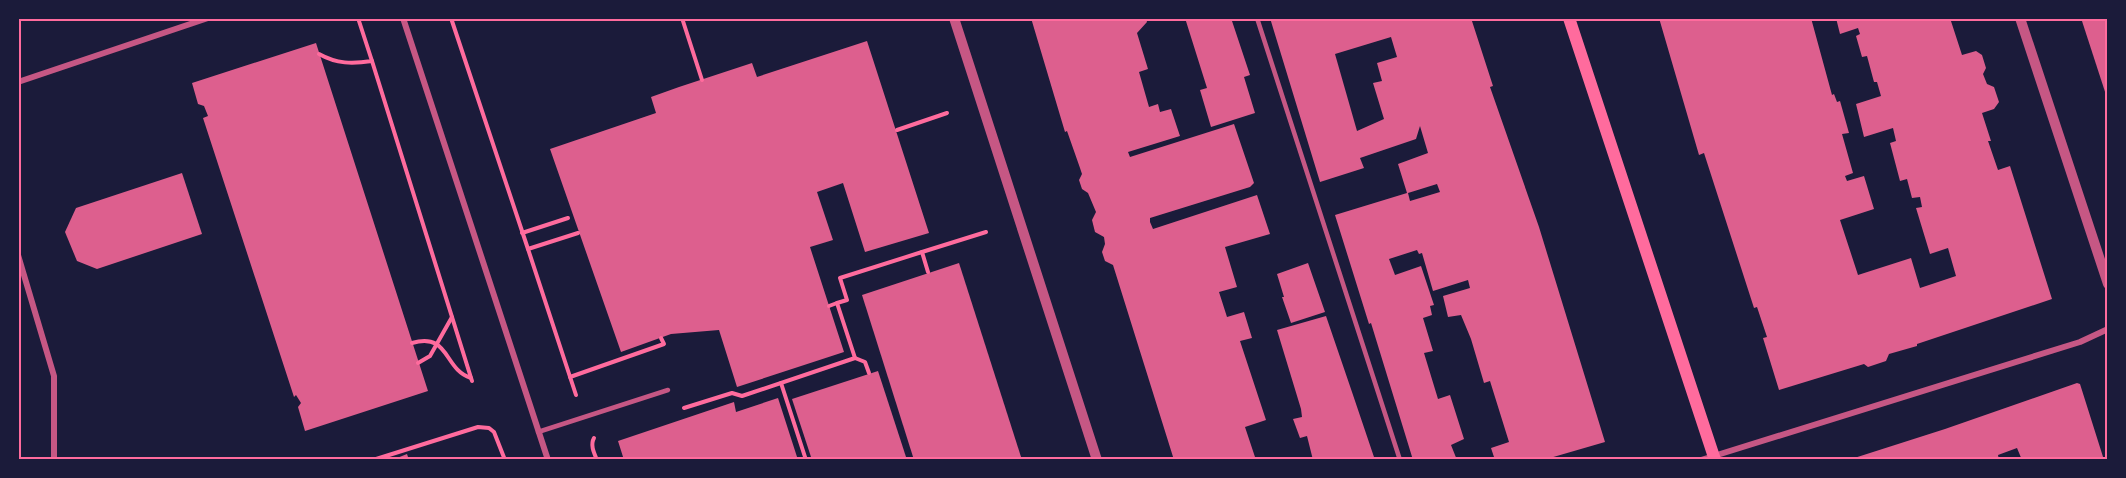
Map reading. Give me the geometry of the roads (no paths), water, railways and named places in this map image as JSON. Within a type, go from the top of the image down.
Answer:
[{"type":"main road","points":[[1569,18],[1714,458]]},
{"type":"street","points":[[18,82],[208,18]]},
{"type":"street","points":[[403,18],[548,460]]},
{"type":"street","points":[[954,18],[1097,460]]},
{"type":"street","points":[[2020,18],[2108,284]]},
{"type":"street","points":[[18,255],[54,376],[54,460]]},
{"type":"street","points":[[1701,460],[1714,458],[2080,342],[2108,329]]},
{"type":"lane","points":[[1257,18],[1400,460]]},
{"type":"lane","points":[[538,432],[668,390]]}]
